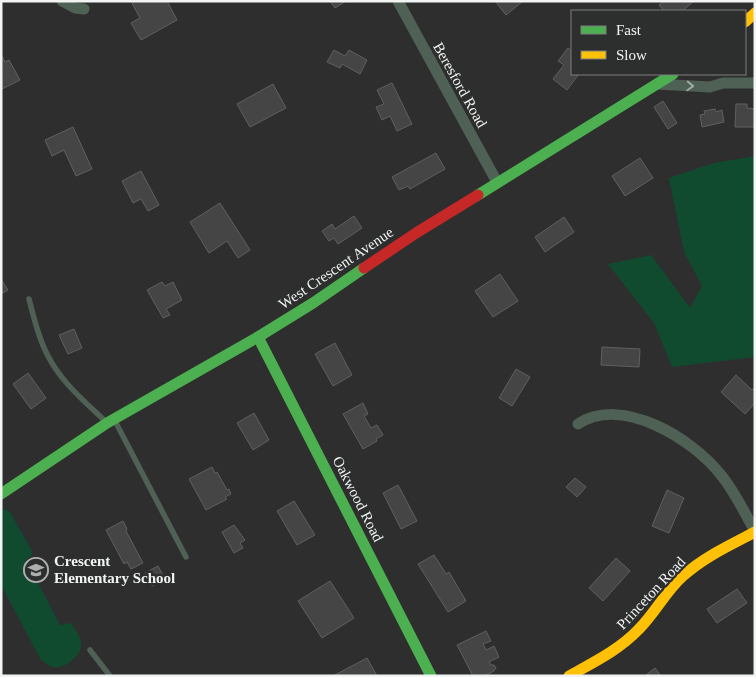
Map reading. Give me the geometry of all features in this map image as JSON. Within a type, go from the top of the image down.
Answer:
[{"type":"main road","name":"West Crescent Avenue","points":[[1,494],[111,421],[258,337],[313,303],[416,233],[671,75]]},
{"type":"main road","name":"Oakwood Road","points":[[258,337],[431,676]]},
{"type":"main road","name":"Princeton Road","points":[[569,676],[624,644],[640,628],[682,577],[701,562],[755,531]]},
{"type":"street","points":[[62,1],[74,8],[84,9]]},
{"type":"street","name":"Beresford Road","points":[[398,1],[497,182]]},
{"type":"street","points":[[657,84],[710,87],[723,83],[755,83]]},
{"type":"street","points":[[578,424],[595,415],[621,415],[657,426],[685,442],[721,474],[735,494],[755,531]]},
{"type":"lane","points":[[29,299],[47,355],[77,394],[111,421],[186,557]]},
{"type":"lane","points":[[90,650],[110,676]]},
{"type":"green space","points":[[755,156],[755,357],[672,367],[654,323],[608,264],[651,255],[690,308],[702,286],[684,252],[669,178],[714,163]]},
{"type":"green space","points":[[1,508],[10,512],[32,551],[32,555],[26,560],[60,625],[71,623],[78,634],[81,645],[78,654],[71,662],[61,667],[52,667],[41,660],[1,585]]},
{"type":"building","points":[[131,1],[167,1],[177,20],[141,40],[131,23],[140,18]]},
{"type":"building","points":[[330,1],[346,1],[335,8]]},
{"type":"building","points":[[495,1],[523,1],[506,15]]},
{"type":"building","points":[[664,1],[694,1],[683,10],[663,10],[659,5]]},
{"type":"building","points":[[568,48],[571,50],[571,75],[578,75],[567,90],[553,79],[564,65],[558,61]]},
{"type":"building","points":[[334,50],[345,56],[349,50],[367,60],[360,74],[342,64],[340,68],[327,62]]},
{"type":"building","points":[[1,54],[5,62],[9,60],[20,80],[2,89]]},
{"type":"building","points":[[392,83],[412,124],[397,131],[390,116],[382,120],[376,107],[384,104],[377,90]]},
{"type":"building","points":[[273,84],[286,108],[250,127],[237,104]]},
{"type":"building","points":[[663,101],[677,123],[668,129],[654,107]]},
{"type":"building","points":[[736,104],[747,104],[747,108],[755,109],[755,127],[735,127]]},
{"type":"building","points":[[715,109],[716,112],[722,110],[724,122],[702,127],[700,115],[705,114],[704,111]]},
{"type":"building","points":[[73,127],[92,169],[76,176],[64,150],[52,156],[45,140]]},
{"type":"building","points":[[436,153],[445,169],[410,189],[408,186],[399,190],[392,177]]},
{"type":"building","points":[[640,158],[653,178],[625,196],[612,176]]},
{"type":"building","points":[[141,171],[159,205],[148,211],[141,199],[133,203],[122,181]]},
{"type":"building","points":[[220,203],[250,250],[238,258],[227,241],[209,253],[190,222]]},
{"type":"building","points":[[354,216],[362,228],[338,244],[334,238],[329,241],[322,231],[332,224],[335,229]]},
{"type":"building","points":[[564,217],[574,232],[545,252],[535,237]]},
{"type":"building","points":[[500,274],[518,301],[493,317],[475,291]]},
{"type":"building","points":[[1,279],[8,290],[1,294]]},
{"type":"building","points":[[162,282],[165,286],[173,282],[182,300],[166,309],[170,315],[163,318],[147,290]]},
{"type":"building","points":[[74,329],[82,348],[68,354],[59,335]]},
{"type":"building","points":[[335,343],[352,375],[333,386],[315,354]]},
{"type":"building","points":[[602,347],[640,349],[639,367],[601,365]]},
{"type":"building","points":[[516,369],[530,377],[512,406],[499,398]]},
{"type":"building","points":[[28,373],[46,398],[31,409],[13,384]]},
{"type":"building","points":[[736,375],[752,390],[755,387],[755,403],[745,414],[721,392]]},
{"type":"building","points":[[363,403],[368,414],[364,416],[371,428],[377,425],[383,435],[363,449],[343,414]]},
{"type":"building","points":[[254,413],[269,440],[253,450],[237,423]]},
{"type":"building","points":[[212,467],[231,494],[225,497],[227,499],[206,510],[189,479]]},
{"type":"building","points":[[575,478],[586,487],[577,497],[566,487]]},
{"type":"building","points":[[398,485],[417,521],[401,529],[383,493]]},
{"type":"building","points":[[667,490],[684,498],[669,533],[652,526]]},
{"type":"building","points":[[294,501],[315,535],[297,545],[277,511]]},
{"type":"building","points":[[123,521],[127,529],[126,531],[143,563],[131,569],[127,562],[124,564],[106,530]]},
{"type":"building","points":[[234,525],[245,540],[240,543],[243,548],[234,553],[222,532]]},
{"type":"building","points":[[434,555],[446,574],[449,572],[466,601],[448,612],[418,564]]},
{"type":"building","points":[[616,558],[630,571],[603,601],[589,588]]},
{"type":"building","points":[[158,566],[165,579],[152,586],[145,573]]},
{"type":"building","points":[[330,581],[354,618],[322,638],[298,601]]},
{"type":"building","points":[[737,589],[747,603],[717,623],[707,609]]},
{"type":"building","points":[[486,631],[491,641],[483,644],[486,650],[494,646],[499,657],[489,662],[496,668],[484,676],[473,676],[457,645]]},
{"type":"building","points":[[367,658],[377,676],[333,676]]},
{"type":"building","points":[[655,668],[661,676],[645,676]]},
{"type":"traffic: fast","points":[[478,195],[671,75]]},
{"type":"traffic: fast","points":[[1,494],[107,423],[258,337],[313,303],[364,268]]},
{"type":"traffic: fast","points":[[258,337],[431,676]]},
{"type":"traffic: slow","points":[[746,21],[755,13]]},
{"type":"traffic: slow","points":[[569,676],[606,655],[631,636],[645,623],[677,582],[691,569],[755,532]]},
{"type":"traffic: jam","points":[[364,268],[478,195]]},
{"type":"place","name":"Crescent Elementary School","points":[[36,570]]}]
